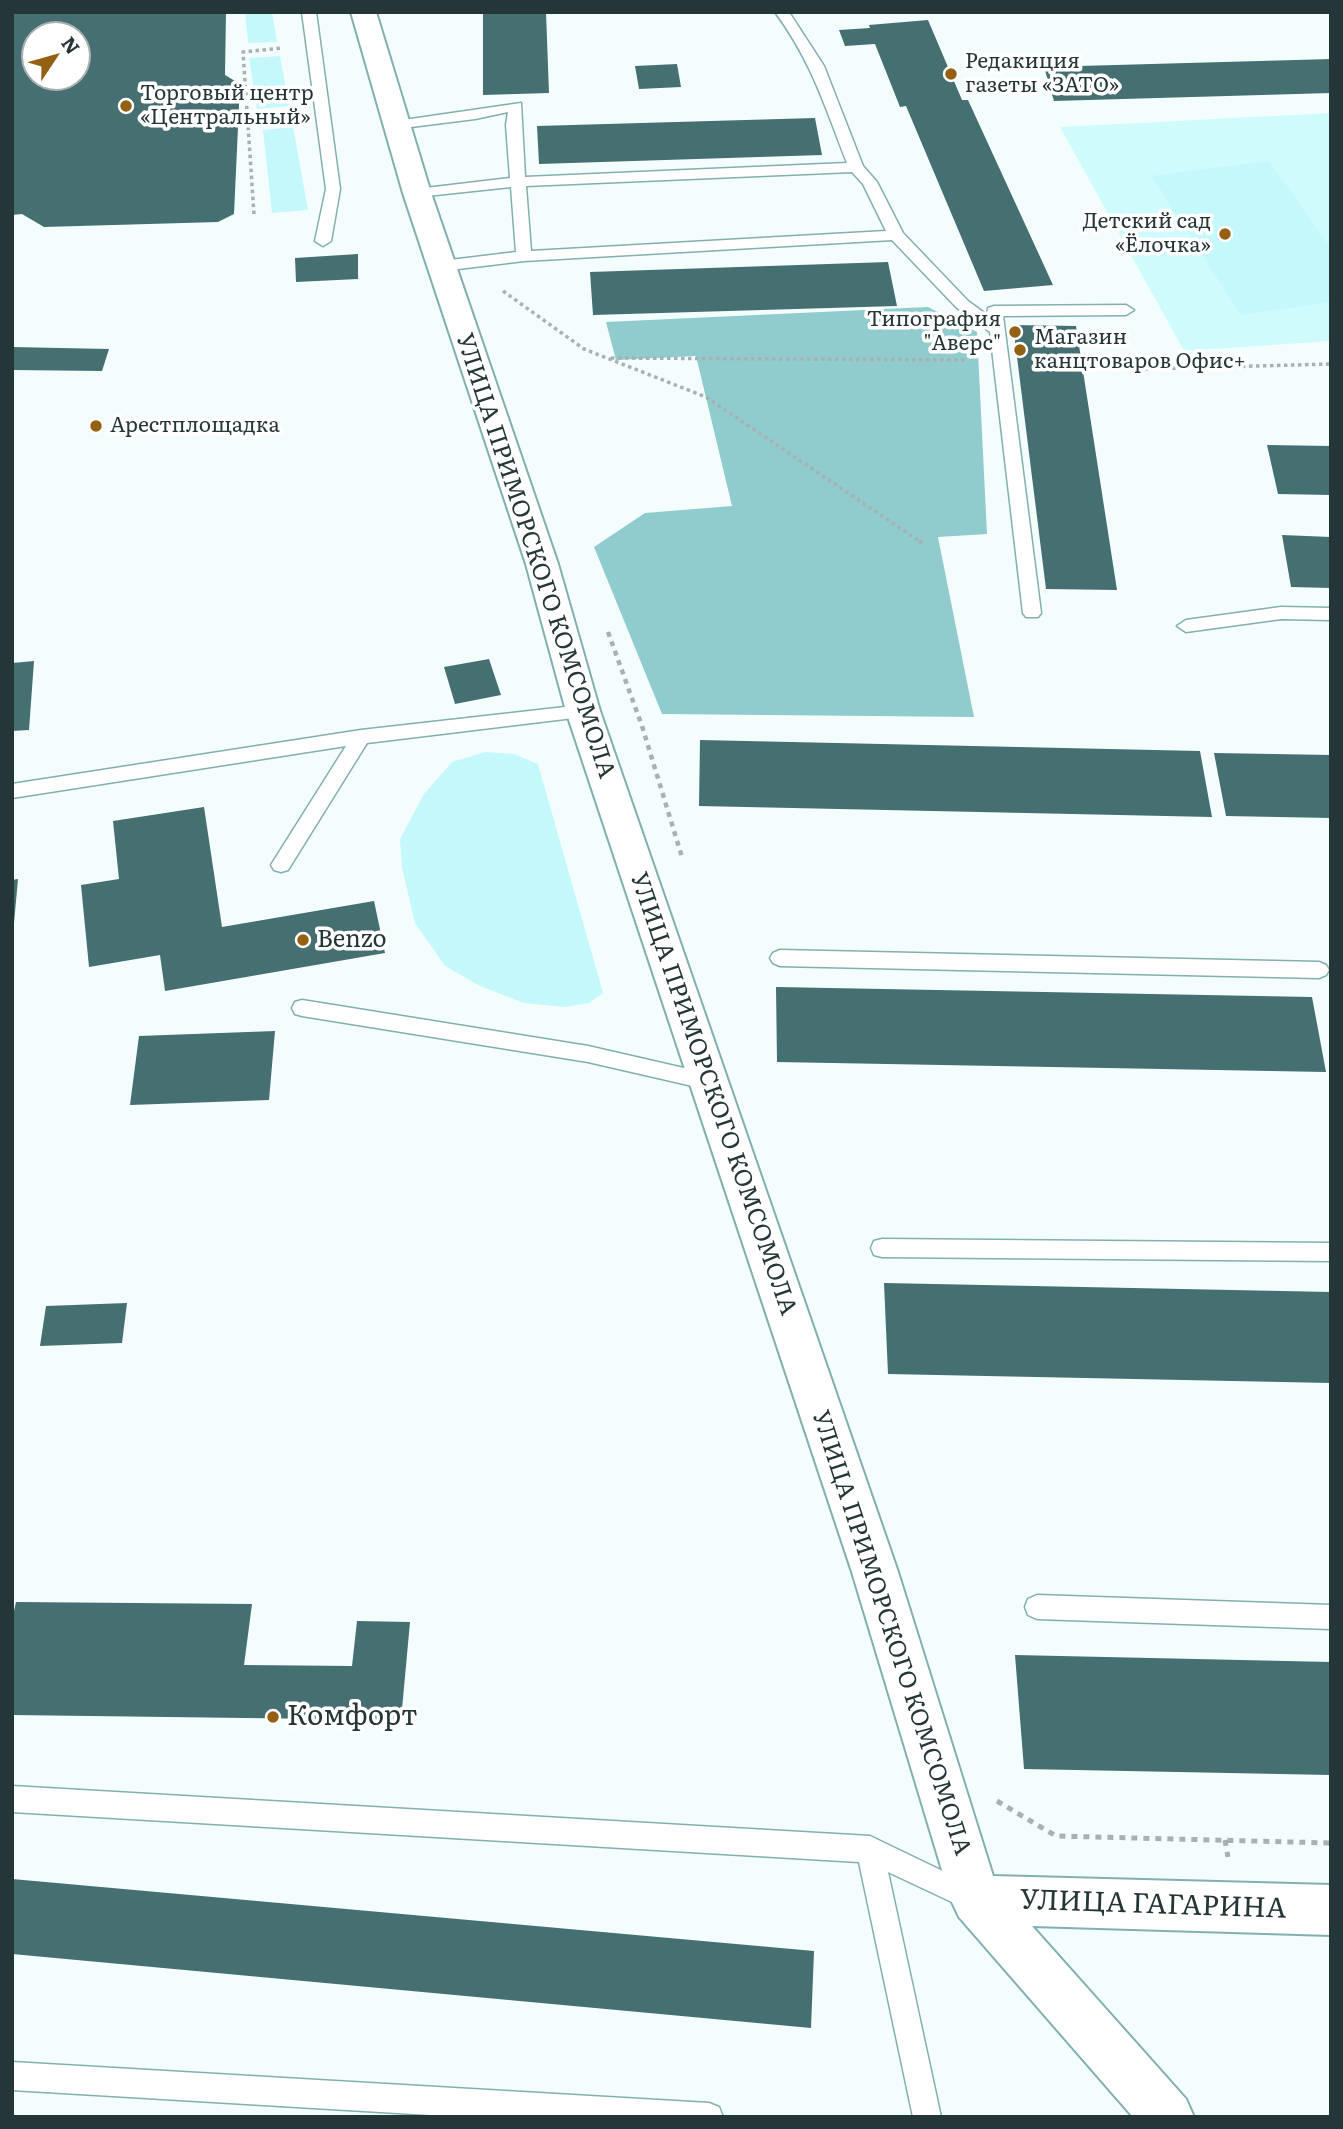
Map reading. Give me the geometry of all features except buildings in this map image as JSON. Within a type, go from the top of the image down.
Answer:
[{"type":"street","name":"УЛИЦА ПРИМОРСКОГО КОМСОМОЛА","points":[[363,12],[417,192],[459,264],[583,711],[876,1572],[976,1900],[1168,2117]]},
{"type":"street","name":"УЛИЦА ГАГАРИНА","points":[[976,1900],[1331,1910]]},
{"type":"lane","points":[[309,12],[333,189],[323,241]]},
{"type":"lane","points":[[782,12],[824,77],[834,112],[856,167],[870,182],[896,235],[962,304],[998,330]]},
{"type":"lane","points":[[395,125],[475,115],[516,106],[513,125],[524,256]]},
{"type":"lane","points":[[417,192],[518,181],[856,167]]},
{"type":"lane","points":[[459,264],[524,256],[896,235]]},
{"type":"lane","points":[[1032,613],[994,311],[1126,310]]},
{"type":"lane","points":[[1186,626],[1281,613],[1331,614]]},
{"type":"lane","points":[[12,791],[360,737],[583,711]]},
{"type":"lane","points":[[281,865],[360,737]]},
{"type":"lane","points":[[780,958],[1320,970]]},
{"type":"lane","points":[[302,1008],[588,1054],[710,1082]]},
{"type":"lane","points":[[882,1248],[1331,1252]]},
{"type":"lane","points":[[1037,1607],[1331,1617]]},
{"type":"lane","points":[[12,1799],[870,1849],[976,1900]]},
{"type":"lane","points":[[870,1849],[928,2117]]},
{"type":"lane","points":[[12,2076],[709,2117]]},
{"type":"path","points":[[459,264],[482,276],[584,349],[706,397],[922,542]]},
{"type":"path","points":[[607,358],[1002,360]]},
{"type":"path","points":[[1144,369],[1331,364]]},
{"type":"path","points":[[606,624],[642,726],[682,858]]},
{"type":"path","points":[[986,1794],[1056,1836],[1331,1843]]},
{"type":"shaded area","points":[[245,12],[272,12],[277,42],[248,43]]},
{"type":"shaded area","points":[[280,56],[289,106],[257,109],[249,58]]},
{"type":"shaded area","name":"Детский сад «Ёлочка»","points":[[1331,113],[1331,341],[1184,351],[1060,127]]},
{"type":"shaded area","points":[[293,127],[308,210],[272,213],[263,130]]},
{"type":"shaded area","points":[[1269,161],[1331,248],[1331,302],[1241,315],[1152,176]]},
{"type":"shaded area","points":[[928,307],[977,332],[987,534],[938,537],[974,717],[662,714],[594,547],[645,513],[732,506],[696,356],[616,360],[606,322]]},
{"type":"shaded area","points":[[485,752],[514,754],[538,764],[603,993],[589,1003],[565,1007],[524,1003],[480,986],[445,966],[415,923],[402,868],[400,839],[424,794],[452,762]]},
{"type":"place","name":"Редакиция газеты «ЗАТО»","points":[[951,74]]},
{"type":"place","name":"Торговый центр «Центральный»","points":[[126,106]]},
{"type":"place","name":"Детский сад «Ёлочка»","points":[[1225,234]]},
{"type":"place","name":"Типография \"Аверс\"","points":[[1015,332]]},
{"type":"place","name":"Магазин канцтоваров Офис+","points":[[1020,350]]},
{"type":"place","name":"Арестплощадка","points":[[96,426]]},
{"type":"place","name":"Benzo","points":[[303,940]]},
{"type":"place","name":"Комфорт","points":[[273,1717]]}]
